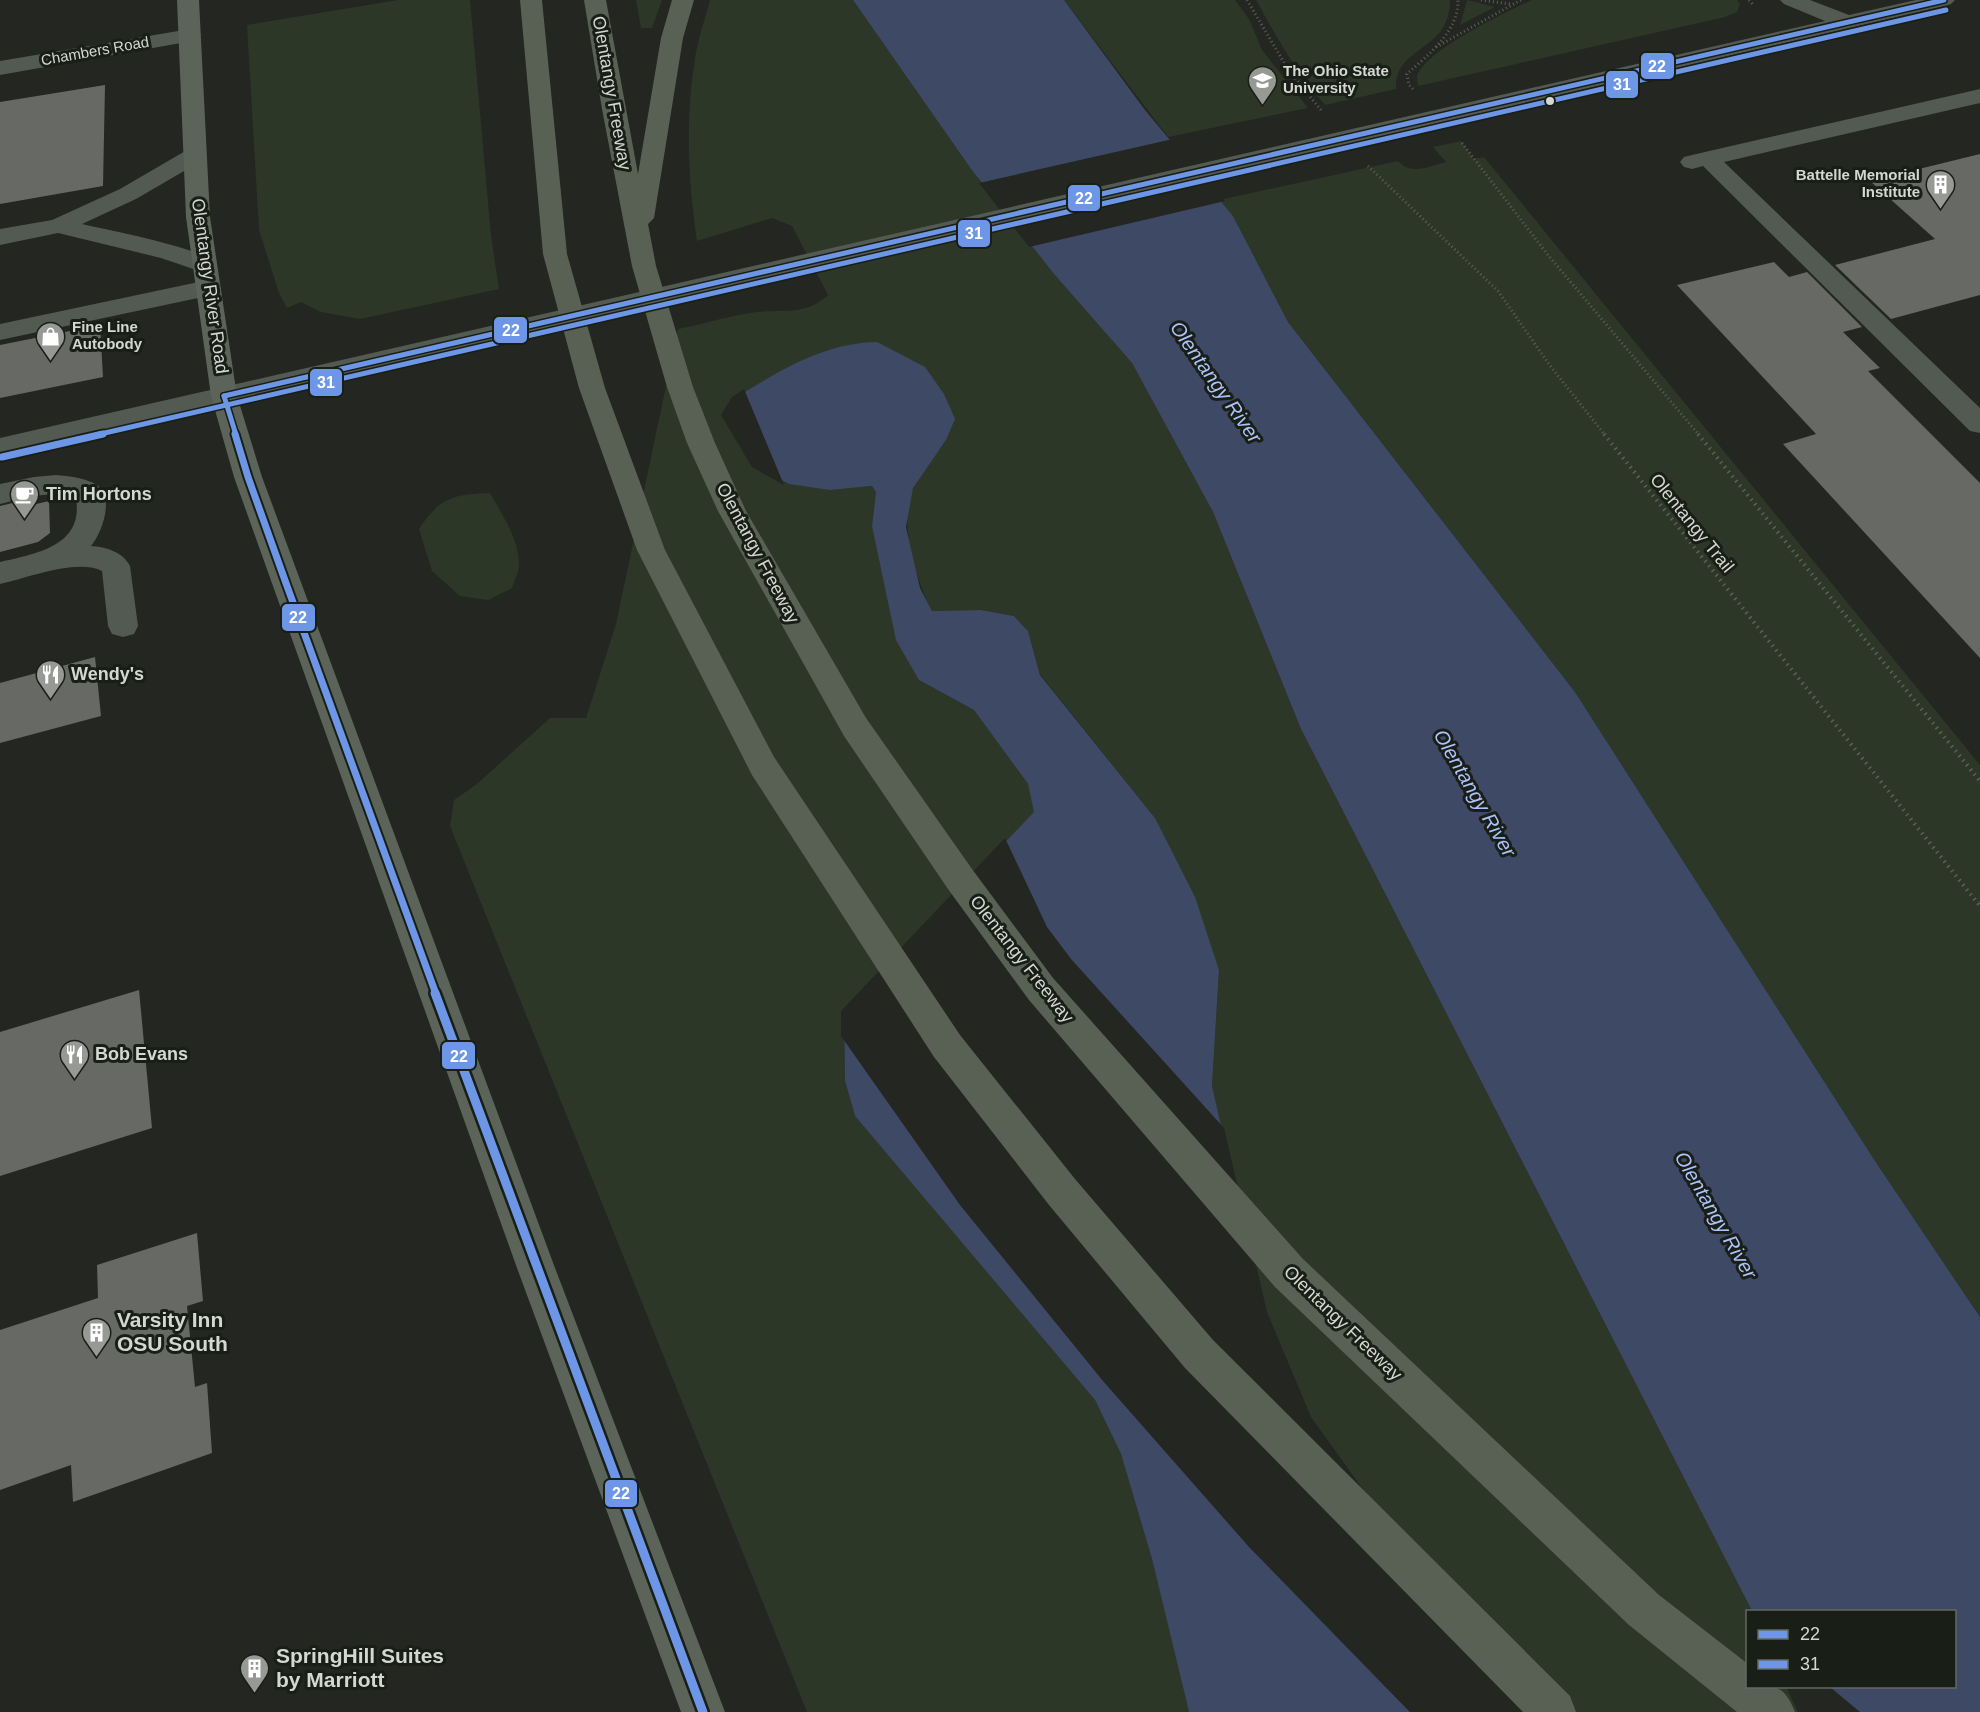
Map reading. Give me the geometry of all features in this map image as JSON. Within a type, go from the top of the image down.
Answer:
[{"type":"highway","points":[[531,0],[555,254],[592,388],[651,550],[763,766],[947,1046],[1062,1192],[1199,1354],[1554,1712]]},
{"type":"highway","name":"Olentangy Freeway","points":[[595,0],[613,109],[653,301],[680,387],[701,443],[732,511],[855,728],[960,879],[1041,989],[1289,1273],[1644,1610],[1773,1712]]},
{"type":"highway","points":[[639,237],[672,38],[683,1]]},
{"type":"main road","name":"Olentangy River Road","points":[[188,0],[198,217],[224,396],[248,477],[528,1246],[703,1712]]},
{"type":"street","points":[[1791,0],[1846,22]]},
{"type":"street","points":[[1839,0],[1846,22]]},
{"type":"street","points":[[0,447],[1944,0]]},
{"type":"street","name":"Chambers Road","points":[[0,68],[190,35]]},
{"type":"street","points":[[1980,96],[1701,160],[1717,169],[1980,424]]},
{"type":"street","points":[[0,237],[58,226],[128,194],[195,155]]},
{"type":"street","points":[[58,226],[168,252],[207,276]]},
{"type":"street","points":[[0,332],[207,276]]},
{"type":"street","points":[[0,494],[30,486],[55,484],[78,488],[89,493],[93,507],[91,522],[84,536],[71,550],[50,561]]},
{"type":"street","points":[[0,573],[80,555],[100,557],[116,566],[123,626]]},
{"type":"path","points":[[1247,0],[1289,71],[1320,108]]},
{"type":"path","points":[[1458,0],[1460,4],[1451,26],[1433,49],[1407,74],[1408,85],[1440,117],[1548,255],[1758,506],[1980,781]]},
{"type":"path","points":[[1481,0],[1510,4]]},
{"type":"path","points":[[1433,49],[1510,4],[1521,0]]},
{"type":"path","name":"Olentangy Trail","points":[[1371,168],[1498,291],[1551,367],[1980,906]]},
{"type":"green space","points":[[398,0],[470,0],[491,236],[499,289],[360,319],[321,312],[301,302],[287,308],[279,293],[259,230],[247,25]]},
{"type":"green space","points":[[636,0],[662,0],[652,28],[641,28]]},
{"type":"green space","points":[[710,0],[853,0],[971,169],[1054,274],[1132,363],[1213,512],[1301,729],[1751,1610],[1746,1610],[1746,1688],[1790,1688],[1802,1712],[1520,1712],[1308,1418],[1264,1313],[1212,1086],[1219,970],[1155,818],[1040,674],[1028,631],[1014,616],[981,610],[932,611],[920,583],[908,532],[909,500],[914,486],[946,440],[830,490],[872,486],[876,492],[872,526],[919,680],[974,710],[1028,784],[1035,812],[844,1012],[845,1081],[855,1116],[1095,1400],[1121,1454],[1152,1559],[1189,1712],[807,1712],[450,826],[454,800],[477,784],[550,718],[586,718],[616,624],[678,329],[747,313],[803,309],[828,295],[792,226],[772,218],[697,241],[691,195],[689,127],[692,81],[700,36]]},
{"type":"green space","points":[[1064,0],[1235,0],[1249,19],[1262,50],[1308,108],[1168,137]]},
{"type":"green space","points":[[1256,0],[1450,0],[1448,17],[1441,30],[1433,40],[1404,64],[1398,74],[1396,89],[1325,105],[1296,67]]},
{"type":"green space","points":[[1467,0],[1495,7],[1460,25]]},
{"type":"green space","points":[[1532,0],[1737,0],[1740,4],[1737,12],[1725,17],[1418,86],[1417,77],[1434,56],[1468,33]]},
{"type":"green space","points":[[1461,141],[1474,159],[1484,157],[1980,765],[1980,1317],[1875,1161],[1575,692],[1288,322],[1233,216],[1219,200],[1398,161],[1409,168],[1427,167],[1446,162],[1433,147]]},
{"type":"green space","points":[[490,493],[513,536],[518,555],[518,571],[512,588],[488,600],[460,596],[432,571],[419,529],[433,510],[448,500],[467,495]]},
{"type":"water","name":"Olentangy River","points":[[853,0],[1064,0],[1145,110],[1233,216],[1288,322],[1575,692],[1875,1161],[1980,1317],[1980,1712],[1802,1712],[1790,1688],[1956,1688],[1956,1610],[1751,1610],[1301,729],[1213,512],[1132,363],[1054,274],[971,169]]},
{"type":"water","points":[[877,342],[925,367],[944,394],[955,419],[946,440],[913,488],[906,527],[920,588],[932,611],[981,610],[1014,616],[1028,631],[1040,675],[1155,818],[1195,897],[1219,970],[1212,1086],[1264,1313],[1308,1418],[1520,1712],[1189,1712],[1152,1559],[1121,1454],[1095,1400],[855,1116],[845,1081],[844,1012],[1034,812],[1028,784],[974,710],[919,680],[896,640],[872,526],[876,492],[872,486],[830,490],[789,484],[754,465],[734,399],[802,360],[838,347]]},
{"type":"pier","points":[[1173,139],[1225,201],[1029,247],[979,183]]},
{"type":"pier","points":[[744,389],[784,485],[752,467],[721,415],[732,397]]},
{"type":"pier","points":[[1005,838],[1047,927],[1071,959],[1224,1128],[1267,1312],[1311,1417],[1523,1712],[1410,1712],[1249,1547],[1103,1381],[960,1205],[841,1036],[841,1011]]},
{"type":"pier","points":[[1787,1688],[1831,1688],[1860,1712],[1798,1712]]},
{"type":"building","points":[[105,85],[103,186],[0,204],[0,102]]},
{"type":"building","name":"Battelle Memorial Institute","points":[[1980,154],[1980,295],[1891,319],[1835,265],[1935,239],[1870,181]]},
{"type":"building","points":[[1774,262],[1789,277],[1807,272],[1862,327],[1843,332],[1880,368],[1868,371],[1980,483],[1980,658],[1783,444],[1816,434],[1677,285]]},
{"type":"building","name":"Fine Line Autobody","points":[[100,325],[103,377],[0,398],[0,345]]},
{"type":"building","name":"Tim Hortons","points":[[25,500],[32,505],[49,501],[50,533],[38,542],[0,552],[0,506]]},
{"type":"building","name":"Wendy's","points":[[95,657],[101,716],[0,743],[0,683]]},
{"type":"building","name":"Bob Evans","points":[[139,990],[152,1128],[0,1176],[0,1032]]},
{"type":"building","name":"Varsity Inn OSU South","points":[[197,1233],[203,1301],[187,1306],[195,1387],[207,1383],[212,1453],[73,1502],[71,1465],[0,1490],[0,1330],[98,1298],[97,1265]]},
{"type":"transit line","name":"22","points":[[224,396],[1944,0]]},
{"type":"transit line","name":"31","points":[[2,457],[1946,10]]},
{"type":"transit line","name":"22","points":[[224,396],[248,477],[287,586],[536,1268],[703,1712]]},
{"type":"place","name":"The Ohio State University","points":[[1262,106]]},
{"type":"place","name":"Battelle Memorial Institute","points":[[1941,210]]},
{"type":"place","name":"Fine Line Autobody","points":[[51,362]]},
{"type":"place","name":"Tim Hortons","points":[[25,520]]},
{"type":"place","name":"Wendy's","points":[[50,700]]},
{"type":"place","name":"Bob Evans","points":[[74,1080]]},
{"type":"place","name":"Varsity Inn OSU South","points":[[96,1358]]},
{"type":"place","name":"SpringHill Suites by Marriott","points":[[255,1694]]}]
